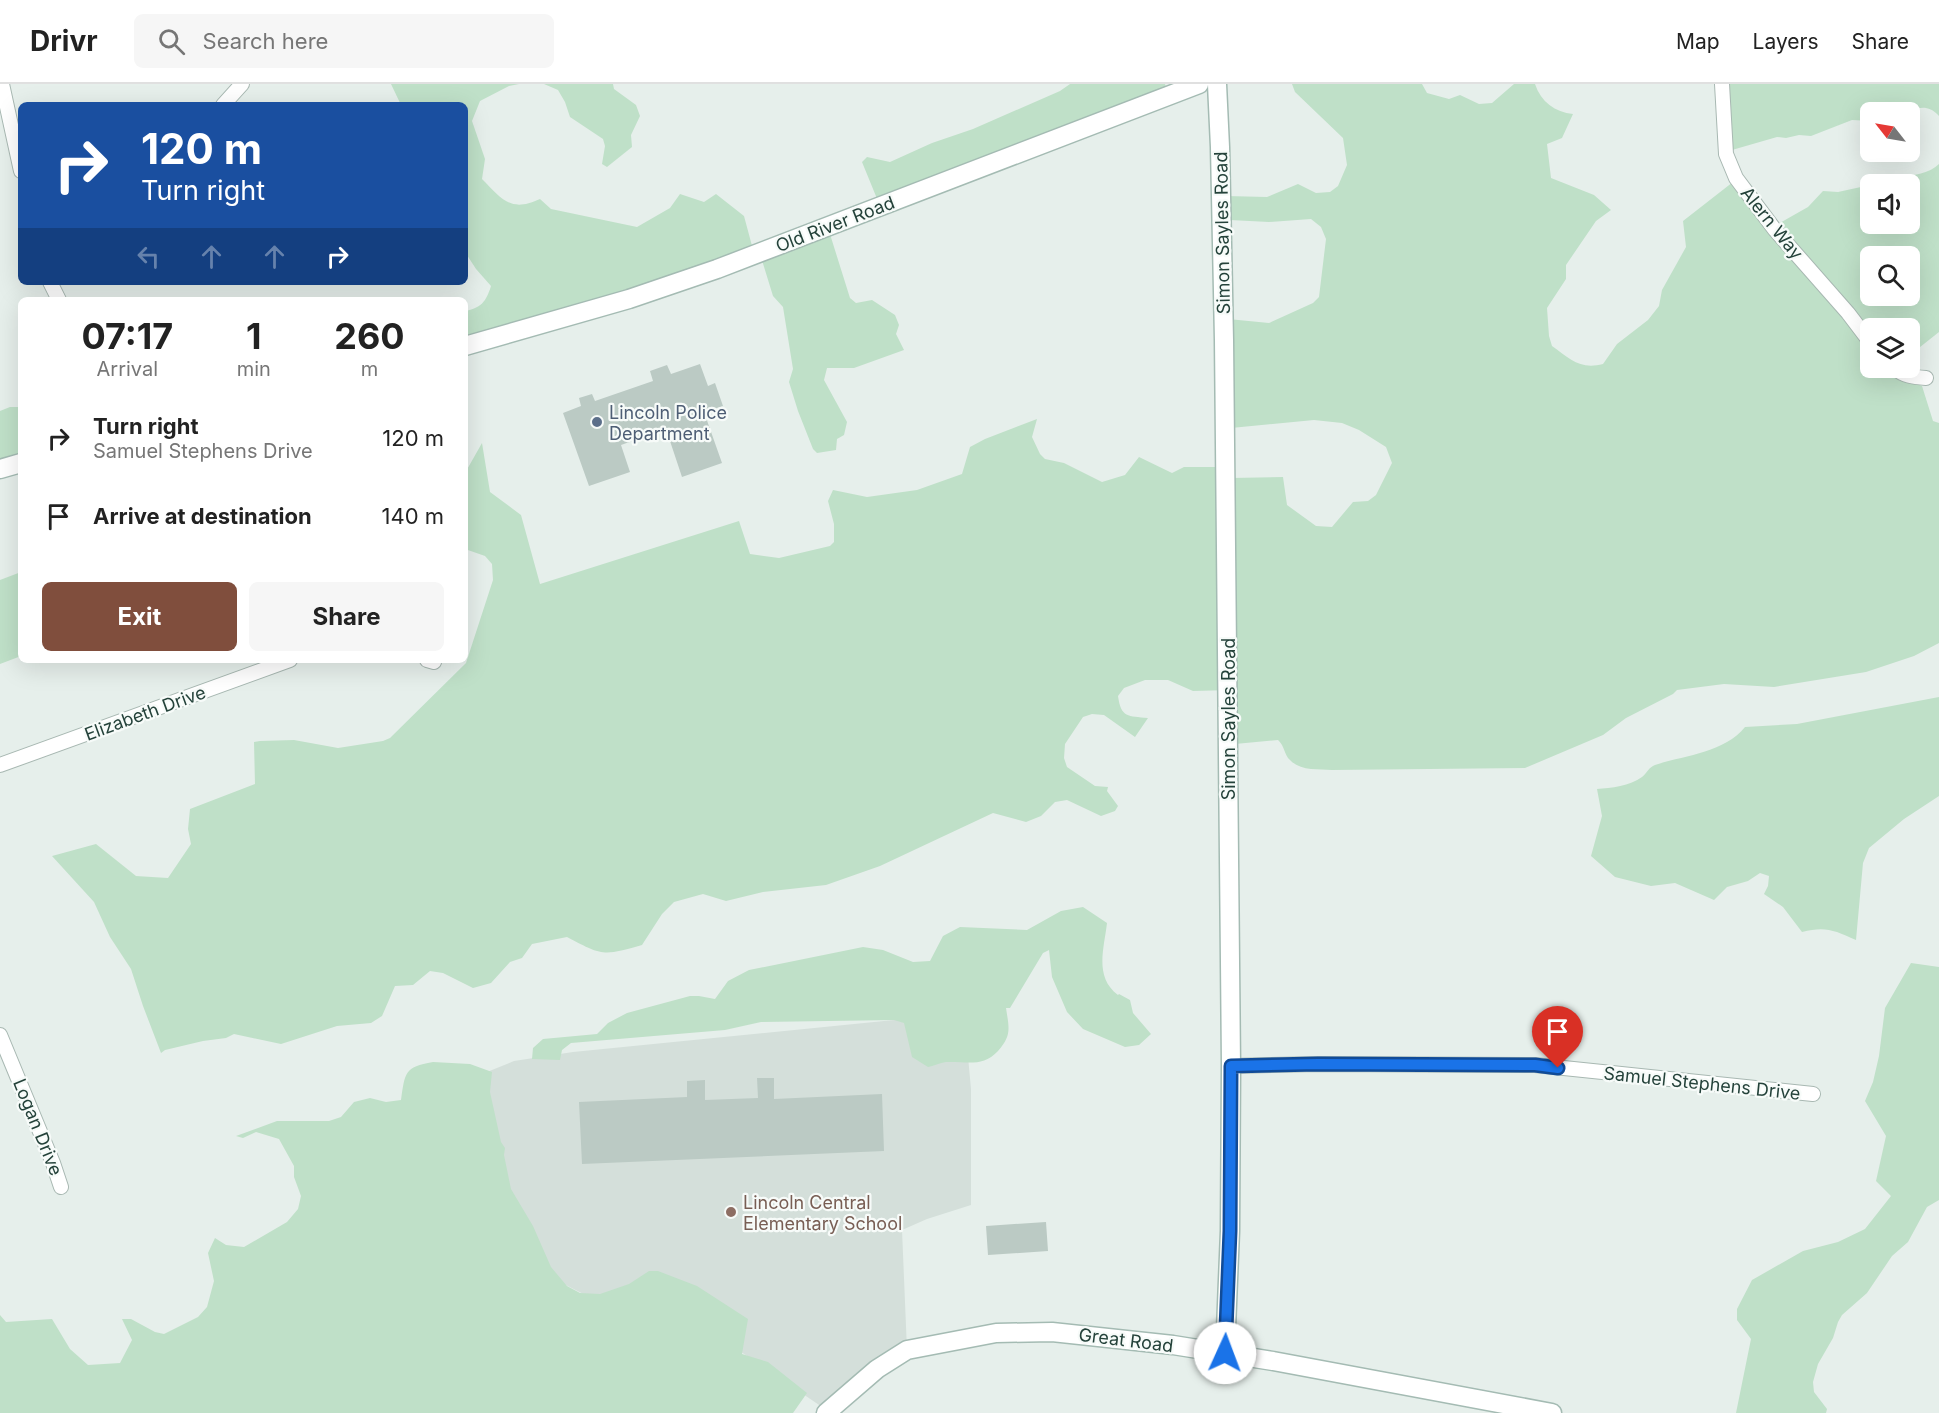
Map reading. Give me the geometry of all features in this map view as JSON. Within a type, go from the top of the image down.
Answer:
[{"type":"street","points":[[2,84],[18,157]]},
{"type":"street","points":[[227,102],[242,84]]},
{"type":"street","name":"Old River Road","points":[[468,345],[629,299],[717,269],[1199,84]]},
{"type":"street","name":"Simon Sayles Road","points":[[1217,84],[1224,340],[1231,1066],[1230,1231],[1225,1353]]},
{"type":"street","name":"Alern Way","points":[[1722,84],[1726,154],[1736,178],[1775,230],[1860,329]]},
{"type":"street","points":[[1920,378],[1926,378]]},
{"type":"street","points":[[0,469],[18,464]]},
{"type":"street","name":"Elizabeth Drive","points":[[0,765],[280,663]]},
{"type":"street","name":"Logan Drive","points":[[0,1035],[54,1163],[61,1187]]},
{"type":"street","name":"Samuel Stephens Drive","points":[[1231,1066],[1535,1065],[1813,1094]]},
{"type":"street","name":"Great Road","points":[[826,1413],[877,1369],[907,1350],[996,1333],[1052,1332],[1093,1335],[1225,1353],[1552,1413]]},
{"type":"shaded area","name":"Lincoln Central Elementary School","points":[[964,1013],[971,1089],[971,1205],[927,1219],[902,1230],[907,1350],[828,1411],[666,1301],[595,1300],[560,1282],[517,1226],[482,1074],[514,1061],[573,1052]]},
{"type":"green space","points":[[391,84],[519,84],[509,86],[480,101],[472,121],[485,159],[482,179],[501,198],[521,205],[540,199],[551,209],[637,227],[670,208],[680,194],[704,202],[716,194],[744,216],[755,257],[468,350],[468,310],[482,303],[491,286],[468,257],[468,102],[400,102]]},
{"type":"green space","points":[[544,84],[613,84],[614,89],[636,105],[640,116],[631,135],[632,147],[607,167],[602,164],[605,146],[603,139],[570,117],[558,90]]},
{"type":"green space","points":[[1070,84],[1165,84],[1168,94],[880,206],[862,162],[867,157],[890,162],[932,143],[973,129],[1060,91]]},
{"type":"green space","points":[[1292,84],[1422,84],[1427,93],[1449,99],[1460,95],[1479,104],[1492,103],[1514,84],[1535,84],[1541,96],[1550,105],[1560,111],[1573,114],[1562,138],[1547,144],[1551,178],[1594,195],[1611,210],[1596,221],[1566,265],[1566,279],[1547,308],[1552,346],[1576,362],[1588,366],[1603,364],[1617,344],[1648,320],[1659,306],[1662,290],[1686,247],[1683,221],[1733,182],[1771,228],[1808,207],[1823,191],[1838,192],[1860,187],[1860,234],[1920,234],[1920,174],[1917,174],[1928,171],[1939,164],[1939,332],[1920,347],[1920,318],[1860,318],[1860,378],[1907,378],[1922,386],[1933,421],[1939,423],[1939,643],[1914,656],[1866,672],[1774,687],[1724,684],[1677,690],[1626,718],[1603,735],[1525,768],[1332,770],[1304,768],[1294,764],[1288,758],[1278,740],[1235,744],[1231,690],[1193,691],[1168,680],[1145,680],[1124,688],[1118,696],[1124,712],[1135,717],[1148,718],[1135,737],[1104,715],[1092,714],[1083,717],[1065,744],[1064,758],[1067,767],[1095,786],[1108,787],[1107,791],[1118,806],[1115,811],[1101,816],[1067,800],[1055,802],[1041,816],[1026,822],[993,813],[880,866],[826,885],[763,892],[726,901],[703,894],[674,902],[662,914],[642,945],[619,951],[603,952],[588,948],[567,937],[532,944],[522,958],[510,962],[491,983],[473,988],[443,973],[430,971],[413,985],[395,986],[382,1016],[371,1023],[337,1026],[281,1044],[234,1034],[226,1038],[165,1050],[161,1053],[131,969],[110,937],[94,902],[52,856],[96,844],[136,876],[168,878],[191,844],[188,829],[190,809],[255,784],[254,742],[294,740],[338,748],[390,738],[468,663],[493,580],[492,564],[485,556],[468,550],[468,468],[482,443],[490,492],[521,515],[540,584],[739,521],[750,554],[779,558],[830,546],[834,542],[834,524],[828,501],[833,490],[867,497],[917,490],[962,474],[970,447],[1037,419],[1032,437],[1045,459],[1064,463],[1102,482],[1125,475],[1139,457],[1172,473],[1184,467],[1226,467],[1231,478],[1283,477],[1287,505],[1316,526],[1332,527],[1353,502],[1368,501],[1376,495],[1392,463],[1386,447],[1359,430],[1342,423],[1314,420],[1231,428],[1228,319],[1269,323],[1313,303],[1319,297],[1326,239],[1321,227],[1311,219],[1269,222],[1230,220],[1226,196],[1267,197],[1298,184],[1316,193],[1330,192],[1338,186],[1347,165],[1343,138],[1295,92]]},
{"type":"green space","points":[[1724,84],[1939,84],[1939,116],[1934,111],[1920,108],[1920,102],[1860,102],[1860,120],[1852,120],[1811,136],[1777,137],[1732,150]]},
{"type":"green space","points":[[829,231],[850,298],[856,303],[872,300],[895,315],[899,325],[896,334],[904,350],[854,368],[827,368],[824,380],[847,422],[844,435],[837,439],[836,450],[817,453],[813,449],[798,411],[789,382],[793,369],[783,307],[773,296],[761,257]]},
{"type":"green space","points":[[18,407],[18,465],[0,470],[0,411]]},
{"type":"green space","points":[[18,573],[18,657],[0,664],[0,580]]},
{"type":"green space","points":[[1939,697],[1939,796],[1904,819],[1869,848],[1863,863],[1856,940],[1829,930],[1817,929],[1802,932],[1783,907],[1764,894],[1769,876],[1760,873],[1748,881],[1727,887],[1714,900],[1675,883],[1651,886],[1615,877],[1591,856],[1602,816],[1597,789],[1632,783],[1655,765],[1715,748],[1736,736],[1745,727],[1797,724]]},
{"type":"green space","points":[[1083,907],[1107,923],[1103,971],[1111,988],[1118,995],[1130,1000],[1133,1013],[1151,1034],[1139,1045],[1125,1047],[1083,1029],[1067,1012],[1052,977],[1049,950],[1043,953],[1010,1008],[1006,1008],[1008,1031],[1006,1040],[998,1051],[980,1062],[946,1062],[928,1067],[912,1057],[904,1023],[894,1020],[761,1022],[725,1030],[571,1043],[562,1050],[560,1060],[532,1059],[533,1048],[543,1039],[597,1034],[608,1023],[627,1013],[690,996],[715,999],[728,981],[749,970],[863,947],[883,950],[913,962],[930,961],[943,936],[960,927],[1027,930],[1061,911]]},
{"type":"green space","points":[[1911,963],[1939,967],[1939,1200],[1927,1207],[1908,1242],[1892,1256],[1867,1293],[1842,1315],[1838,1322],[1833,1338],[1818,1364],[1813,1382],[1814,1392],[1827,1409],[1826,1413],[1736,1413],[1751,1339],[1737,1320],[1737,1309],[1752,1280],[1803,1251],[1838,1242],[1865,1229],[1891,1196],[1876,1181],[1886,1136],[1865,1101],[1873,1082],[1879,1056],[1885,1008]]},
{"type":"green space","points":[[433,1062],[470,1064],[492,1072],[490,1092],[501,1142],[505,1148],[504,1155],[511,1189],[533,1226],[551,1267],[567,1286],[580,1293],[600,1294],[629,1284],[649,1271],[658,1271],[697,1286],[748,1319],[742,1354],[768,1362],[807,1393],[793,1413],[0,1413],[0,1315],[6,1322],[52,1319],[70,1349],[88,1365],[120,1363],[132,1340],[122,1319],[131,1319],[155,1332],[164,1334],[198,1317],[207,1307],[214,1281],[208,1253],[215,1238],[226,1245],[244,1247],[287,1222],[298,1209],[301,1196],[294,1177],[294,1166],[279,1139],[256,1132],[243,1138],[236,1136],[277,1121],[329,1121],[341,1117],[354,1102],[370,1098],[386,1102],[401,1100],[405,1077],[411,1069]]},
{"type":"building","points":[[700,364],[708,386],[715,383],[723,406],[704,412],[722,463],[682,477],[666,429],[621,445],[630,472],[589,486],[563,413],[581,406],[579,398],[592,394],[595,401],[653,381],[650,371],[667,365],[671,374]]},
{"type":"building","points":[[757,1078],[774,1078],[774,1099],[882,1094],[884,1151],[582,1164],[579,1102],[687,1097],[687,1081],[705,1080],[705,1100],[758,1098]]},
{"type":"building","points":[[1046,1222],[1048,1251],[988,1255],[986,1226]]},
{"type":"place","name":"Lincoln Police Department","points":[[597,422]]},
{"type":"place","name":"Lincoln Central Elementary School","points":[[731,1212]]},
{"type":"route","points":[[1225,1353],[1230,1231],[1231,1066],[1535,1065],[1558,1068]]}]
